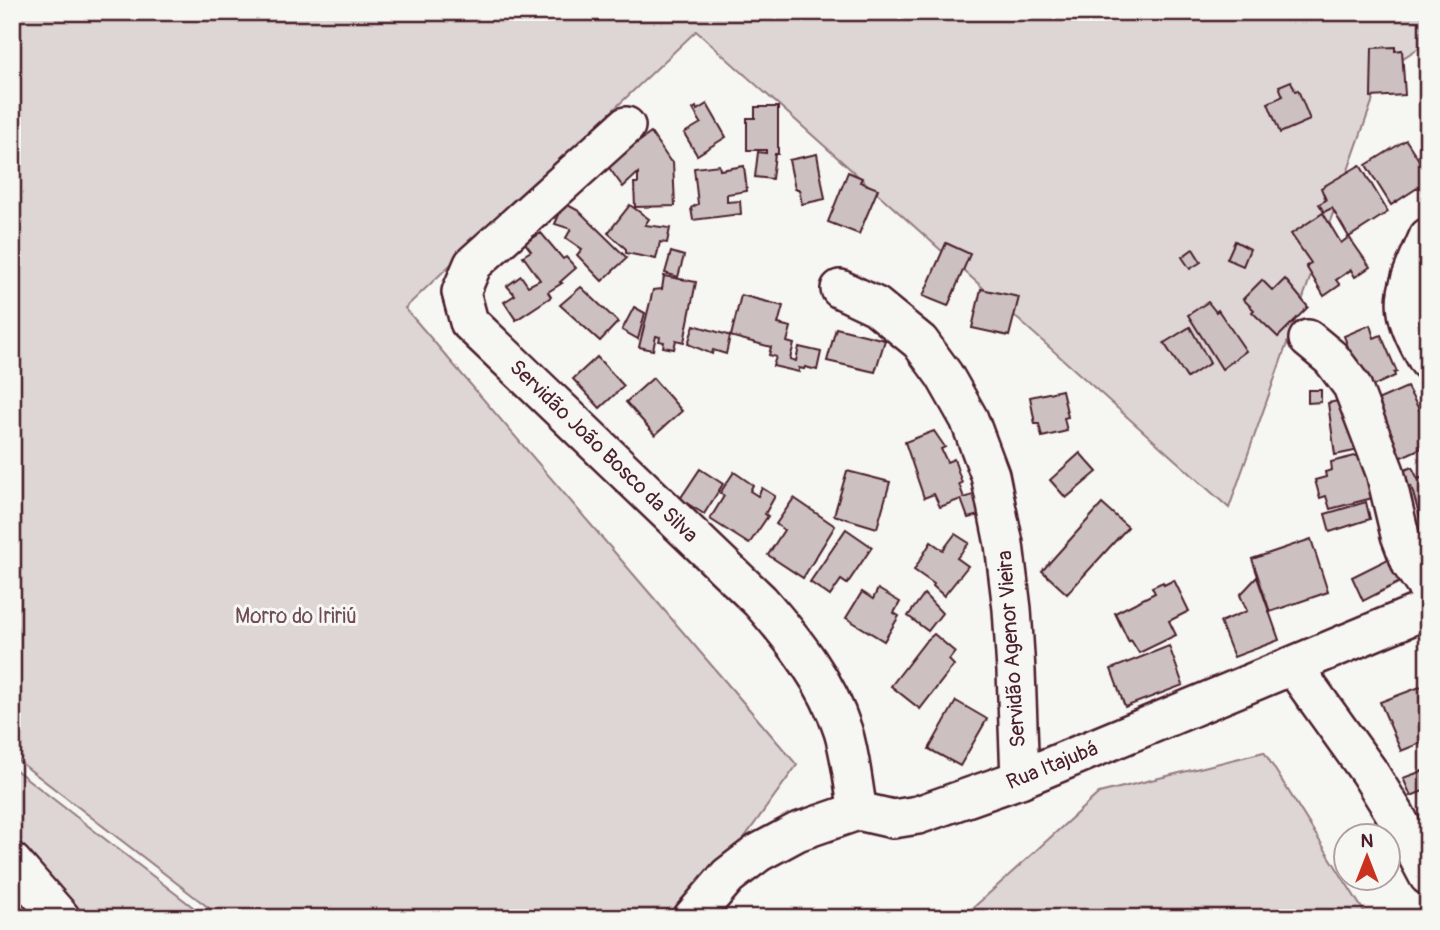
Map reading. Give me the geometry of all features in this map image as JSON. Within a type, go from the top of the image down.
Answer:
[{"type":"street","name":"Servidão João Bosco da Silva","points":[[626,126],[473,264],[461,292],[469,322],[760,601],[798,643],[822,684],[843,732],[858,811]]},
{"type":"street","points":[[1428,237],[1408,283],[1405,305],[1411,332],[1428,361]]},
{"type":"street","name":"Servidão Agenor Vieira","points":[[840,289],[876,306],[920,342],[944,375],[969,419],[990,475],[1004,544],[1012,609],[1020,779]]},
{"type":"street","points":[[1308,339],[1331,358],[1352,386],[1385,472],[1411,564],[1428,589]]},
{"type":"street","name":"Rua Itajubá","points":[[858,811],[892,819],[918,815],[1020,779],[1428,609]]},
{"type":"street","points":[[1293,666],[1369,772],[1428,876]]},
{"type":"street","points":[[692,918],[728,876],[758,853],[797,832],[858,811]]},
{"type":"street","points":[[12,862],[61,918]]},
{"type":"green space","name":"Morro do Iririú","points":[[12,12],[1428,12],[1428,42],[1383,71],[1229,508],[696,31],[405,308],[797,765],[686,918],[222,918],[12,756]]},
{"type":"green space","points":[[1264,752],[1332,861],[1332,892],[1352,892],[1368,918],[962,918],[1099,793]]},
{"type":"green space","points":[[12,767],[207,918],[76,918],[12,843]]},
{"type":"building","points":[[1428,12],[1428,33],[1425,33],[1422,14]]},
{"type":"building","points":[[1395,47],[1395,51],[1402,50],[1405,95],[1371,97],[1372,48]]},
{"type":"building","points":[[1291,81],[1295,91],[1298,90],[1310,120],[1280,133],[1268,103],[1283,96],[1279,86]]},
{"type":"building","points":[[707,104],[726,137],[697,155],[684,133],[701,123],[693,109],[696,107],[697,110]]},
{"type":"building","points":[[755,107],[778,107],[778,154],[775,154],[772,179],[755,177],[758,152],[766,153],[766,150],[747,150],[747,118],[755,118]]},
{"type":"building","points":[[651,133],[673,162],[675,206],[635,207],[634,183],[638,183],[638,173],[623,187],[607,165]]},
{"type":"building","points":[[1406,140],[1428,174],[1428,181],[1391,205],[1366,165]]},
{"type":"building","points":[[817,154],[825,199],[802,204],[799,189],[795,189],[789,160]]},
{"type":"building","points":[[719,165],[720,170],[744,166],[747,191],[727,194],[727,202],[740,201],[741,214],[693,220],[691,208],[698,204],[694,168]]},
{"type":"building","points":[[1360,165],[1388,212],[1349,237],[1332,208],[1324,212],[1319,204],[1326,200],[1321,188]]},
{"type":"building","points":[[848,172],[862,178],[860,182],[878,189],[859,234],[828,222]]},
{"type":"building","points":[[564,203],[579,211],[627,258],[602,281],[577,255],[582,249],[566,238],[571,229],[555,224]]},
{"type":"building","points":[[630,205],[649,219],[645,225],[670,228],[667,243],[660,242],[656,259],[626,253],[626,249],[608,233]]},
{"type":"building","points":[[1323,213],[1341,243],[1349,237],[1370,267],[1355,277],[1351,270],[1336,280],[1340,285],[1324,296],[1306,266],[1311,263],[1291,234]]},
{"type":"building","points":[[541,233],[563,259],[566,257],[576,268],[560,282],[562,283],[548,292],[551,297],[516,320],[504,302],[515,295],[507,286],[521,276],[528,286],[540,280],[523,256],[531,251],[525,243]]},
{"type":"building","points":[[1235,241],[1250,249],[1243,266],[1227,259]]},
{"type":"building","points":[[946,243],[970,254],[948,306],[923,296]]},
{"type":"building","points":[[1193,249],[1201,262],[1190,269],[1182,257]]},
{"type":"building","points":[[671,252],[684,256],[678,277],[665,273]]},
{"type":"building","points":[[664,276],[696,282],[684,342],[676,340],[674,349],[663,347],[664,342],[659,341],[660,337],[656,336],[653,350],[639,347],[653,290],[662,289]]},
{"type":"building","points":[[1285,279],[1308,307],[1278,337],[1252,312],[1254,310],[1243,299],[1262,280],[1273,291]]},
{"type":"building","points":[[581,287],[618,322],[600,341],[560,305]]},
{"type":"building","points":[[981,289],[1019,297],[1009,336],[972,328]]},
{"type":"building","points":[[741,295],[783,306],[778,324],[791,327],[787,342],[794,344],[790,359],[796,361],[799,347],[821,352],[817,370],[805,367],[799,368],[799,372],[773,366],[776,357],[769,355],[771,347],[730,336],[726,354],[713,350],[712,354],[688,344],[694,325],[731,336]]},
{"type":"building","points":[[1208,302],[1216,312],[1218,310],[1246,351],[1222,369],[1188,315]]},
{"type":"building","points":[[634,307],[645,313],[638,339],[622,330]]},
{"type":"building","points":[[1370,325],[1374,338],[1381,335],[1397,372],[1394,373],[1395,376],[1364,390],[1344,336]]},
{"type":"building","points":[[1190,327],[1210,363],[1187,378],[1164,343]]},
{"type":"building","points":[[836,328],[885,340],[875,372],[827,361]]},
{"type":"building","points":[[597,357],[624,386],[600,408],[573,379]]},
{"type":"building","points":[[653,378],[682,411],[655,435],[626,402]]},
{"type":"building","points":[[1407,387],[1428,426],[1428,445],[1395,460],[1366,405]]},
{"type":"building","points":[[1062,390],[1068,417],[1064,418],[1067,431],[1042,437],[1039,424],[1035,424],[1030,397]]},
{"type":"building","points":[[1308,390],[1321,390],[1321,402],[1308,403]]},
{"type":"building","points":[[1348,399],[1364,449],[1335,455],[1328,403]]},
{"type":"building","points":[[934,431],[945,447],[941,449],[947,462],[954,459],[964,498],[979,493],[986,513],[968,518],[961,499],[940,507],[934,494],[924,498],[905,442]]},
{"type":"building","points":[[1371,452],[1384,495],[1330,509],[1326,496],[1320,498],[1315,480],[1326,477],[1325,472],[1332,470],[1331,462]]},
{"type":"building","points":[[1080,453],[1097,472],[1066,498],[1050,480]]},
{"type":"building","points":[[1412,467],[1418,479],[1428,475],[1428,522],[1422,524],[1411,486],[1400,491],[1395,474]]},
{"type":"building","points":[[700,469],[723,484],[704,514],[680,499]]},
{"type":"building","points":[[847,471],[890,482],[877,528],[834,515]]},
{"type":"building","points":[[734,472],[753,485],[750,491],[758,496],[762,488],[775,496],[765,514],[768,516],[749,544],[710,519],[724,496],[720,493]]},
{"type":"building","points":[[794,498],[835,526],[803,578],[768,555],[784,530],[776,524]]},
{"type":"building","points":[[1366,502],[1370,519],[1330,532],[1325,514]]},
{"type":"building","points":[[1102,504],[1128,527],[1067,594],[1042,571]]},
{"type":"building","points":[[846,529],[872,547],[847,584],[841,580],[830,596],[810,582]]},
{"type":"building","points":[[955,534],[969,543],[957,558],[968,566],[944,596],[934,584],[914,570],[931,542],[943,550]]},
{"type":"building","points":[[1311,539],[1328,592],[1270,612],[1252,559]]},
{"type":"building","points":[[1392,557],[1402,581],[1363,601],[1352,577]]},
{"type":"building","points":[[1257,577],[1279,640],[1234,657],[1220,622],[1247,611],[1240,595]]},
{"type":"building","points":[[1174,580],[1189,611],[1169,621],[1176,635],[1139,653],[1131,640],[1129,642],[1115,613],[1155,593],[1152,587]]},
{"type":"building","points":[[878,589],[900,602],[894,613],[899,616],[884,641],[846,618],[862,592],[873,599]]},
{"type":"building","points":[[924,594],[942,613],[928,631],[908,616]]},
{"type":"building","points":[[934,634],[955,652],[949,660],[954,665],[920,709],[891,686]]},
{"type":"building","points":[[1169,646],[1183,685],[1125,707],[1111,669]]},
{"type":"building","points":[[1428,684],[1428,740],[1401,751],[1380,702]]},
{"type":"building","points":[[956,701],[987,719],[960,766],[929,749]]},
{"type":"building","points":[[1428,769],[1428,789],[1411,796],[1403,778]]}]
